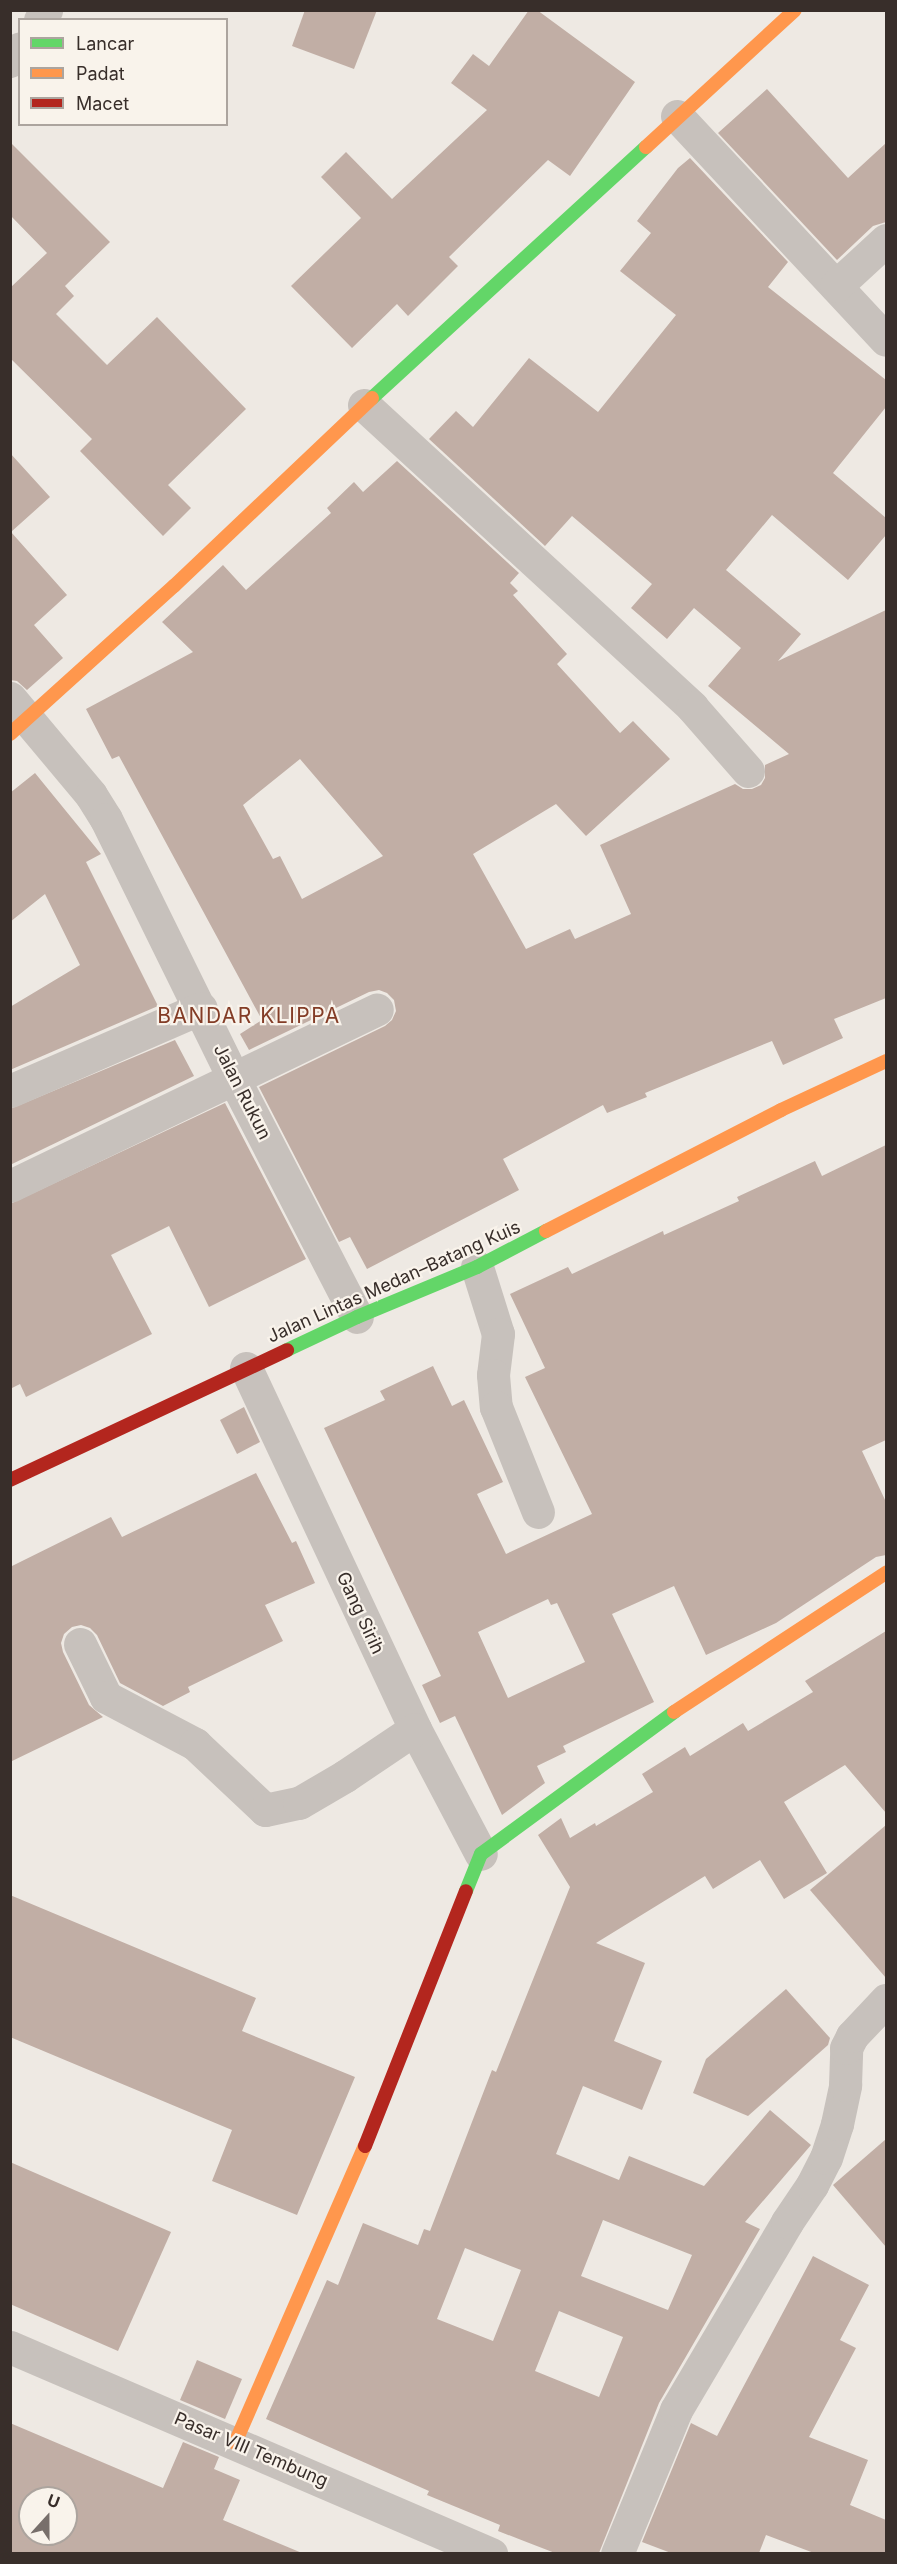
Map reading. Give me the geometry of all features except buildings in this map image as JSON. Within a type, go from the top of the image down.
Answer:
[{"type":"main road","points":[[16,717],[174,586],[364,405],[795,10]]},
{"type":"main road","name":"Jalan Lintas Medan–Batang Kuis","points":[[10,1480],[357,1317],[477,1268],[781,1110],[886,1061]]},
{"type":"main road","points":[[235,2443],[384,2102],[481,1854],[654,1724],[886,1573]]},
{"type":"street","points":[[677,116],[886,340]]},
{"type":"street","points":[[836,286],[886,240]]},
{"type":"street","points":[[364,405],[692,707],[748,771]]},
{"type":"street","name":"Jalan Rukun","points":[[16,717],[91,795],[106,819],[233,1077],[357,1317]]},
{"type":"street","points":[[10,1091],[201,1008]]},
{"type":"street","points":[[10,1186],[377,1009]]},
{"type":"street","points":[[477,1268],[498,1334],[493,1375],[496,1407],[538,1512]]},
{"type":"street","name":"Gang Sirih","points":[[246,1368],[415,1729],[481,1854]]},
{"type":"street","points":[[80,1644],[106,1697],[195,1744],[265,1810],[299,1803],[345,1776],[415,1729]]},
{"type":"street","points":[[617,2553],[676,2410],[826,2158],[841,2104],[846,2048],[852,2036],[886,2001]]},
{"type":"street","name":"Pasar VIII Tembung","points":[[10,2347],[235,2443],[431,2542],[490,2553]]},
{"type":"traffic: fast","points":[[372,398],[646,147]]},
{"type":"traffic: fast","points":[[287,1350],[357,1317],[477,1267],[546,1231]]},
{"type":"traffic: fast","points":[[466,1891],[481,1854],[674,1712]]},
{"type":"traffic: slow","points":[[646,147],[795,10]]},
{"type":"traffic: slow","points":[[10,734],[174,586],[372,398]]},
{"type":"traffic: slow","points":[[546,1231],[781,1110],[886,1061]]},
{"type":"traffic: slow","points":[[674,1712],[886,1573]]},
{"type":"traffic: slow","points":[[235,2443],[365,2146]]},
{"type":"traffic: jam","points":[[10,1480],[287,1350]]},
{"type":"traffic: jam","points":[[365,2146],[466,1891]]},
{"type":"district","name":"BANDAR KLIPPA","points":[[249,1016]]}]
